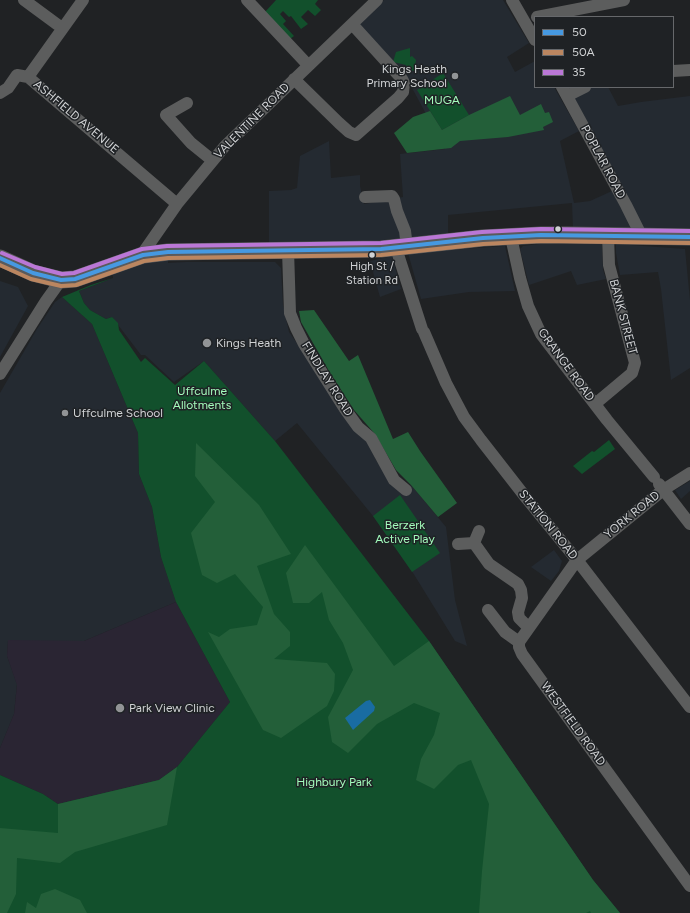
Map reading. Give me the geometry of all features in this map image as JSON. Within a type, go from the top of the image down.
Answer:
[{"type":"highway","points":[[0,258],[32,273],[60,280],[76,279],[139,257],[179,252],[401,247],[511,236],[608,235],[690,237]]},
{"type":"street","points":[[24,0],[62,28]]},
{"type":"street","name":"ASHFIELD AVENUE","points":[[83,0],[28,77],[177,204]]},
{"type":"street","points":[[247,0],[308,65]]},
{"type":"street","name":"VALENTINE ROAD","points":[[139,257],[177,204],[212,160],[308,65],[377,0]]},
{"type":"street","points":[[512,0],[532,19],[534,33]]},
{"type":"street","points":[[547,16],[624,0]]},
{"type":"street","points":[[294,79],[339,123],[349,132],[356,135],[398,98],[403,92],[404,83],[402,79],[352,24]]},
{"type":"street","points":[[674,71],[690,70]]},
{"type":"street","points":[[0,93],[8,88],[18,76],[28,77]]},
{"type":"street","points":[[565,92],[581,88]]},
{"type":"street","name":"POPLAR ROAD","points":[[565,92],[642,237]]},
{"type":"street","points":[[186,103],[166,115],[191,143],[212,160]]},
{"type":"street","name":"STATION ROAD","points":[[365,197],[392,196],[394,199],[405,231],[401,247],[423,330],[442,375],[464,417],[690,706]]},
{"type":"street","name":"BANK STREET","points":[[595,404],[632,373],[635,363],[609,265],[608,235]]},
{"type":"street","name":"GRANGE ROAD","points":[[511,236],[528,306],[541,334],[690,524]]},
{"type":"street","name":"FINDLAY ROAD","points":[[288,250],[290,313],[299,334],[345,409],[358,427],[371,438],[394,480],[406,490]]},
{"type":"street","points":[[0,374],[60,280]]},
{"type":"street","name":"YORK ROAD","points":[[577,560],[658,483],[690,473]]},
{"type":"street","points":[[474,543],[479,531]]},
{"type":"street","points":[[474,543],[489,564],[518,584],[521,590],[522,598],[518,612],[519,618],[529,628]]},
{"type":"street","points":[[458,544],[474,543]]},
{"type":"street","points":[[488,610],[505,632],[519,642],[577,560]]},
{"type":"street","name":"WESTFIELD ROAD","points":[[519,642],[519,647],[522,654],[690,886]]},
{"type":"shaded area","points":[[384,0],[503,0],[529,43],[507,57],[515,72],[534,62],[534,88],[555,88],[579,131],[560,141],[574,203],[590,201],[612,191],[631,225],[629,229],[573,229],[572,203],[448,215],[448,235],[371,241],[269,243],[269,191],[291,190],[297,188],[300,156],[329,141],[331,178],[360,175],[360,186],[364,204],[403,197],[400,154],[445,149],[412,88],[357,24]]},
{"type":"shaded area","points":[[568,88],[609,88],[618,106],[690,96],[690,230],[641,229]]},
{"type":"shaded area","points":[[546,243],[602,244],[603,270],[606,279],[577,285],[571,271],[529,285],[520,249],[523,246]]},
{"type":"shaded area","points":[[616,244],[685,249],[690,300],[690,368],[671,380],[658,272],[620,275]]},
{"type":"shaded area","points":[[505,246],[515,291],[469,292],[421,299],[408,253]]},
{"type":"shaded area","points":[[168,252],[168,263],[275,262],[281,268],[283,305],[289,332],[370,447],[376,460],[398,490],[403,492],[411,485],[446,527],[455,600],[467,646],[455,641],[410,568],[373,516],[297,423],[275,441],[204,361],[174,382],[145,355],[141,355],[112,317],[106,319],[90,310],[84,303],[79,291],[113,278],[112,265]]},
{"type":"shaded area","points":[[392,256],[401,289],[380,297],[370,261]]},
{"type":"shaded area","points":[[0,281],[18,287],[28,306],[0,357]]},
{"type":"shaded area","points":[[62,297],[92,324],[138,433],[139,474],[152,507],[161,557],[176,602],[84,641],[8,641],[7,656],[17,684],[14,714],[0,748],[0,393],[37,329],[55,302]]},
{"type":"shaded area","points":[[690,481],[690,491],[681,499],[675,490]]},
{"type":"shaded area","points":[[554,550],[562,561],[559,571],[551,581],[531,567]]},
{"type":"shaded area","name":"Park View Clinic","points":[[176,602],[230,702],[177,767],[159,780],[58,804],[43,794],[0,775],[0,748],[14,714],[17,685],[7,656],[8,640],[84,641]]},
{"type":"green space","points":[[276,0],[318,0],[315,4],[321,10],[315,16],[308,10],[301,17],[308,24],[301,29],[291,16],[289,17],[283,11],[280,14],[286,21],[283,24],[294,36],[290,39],[265,12]]},
{"type":"green space","points":[[410,48],[410,57],[412,56],[416,60],[414,71],[407,69],[406,65],[393,62],[396,52]]},
{"type":"green space","name":"MUGA","points":[[443,73],[469,115],[442,130],[417,90]]},
{"type":"green space","points":[[510,96],[520,115],[541,104],[545,113],[549,112],[553,122],[543,127],[544,130],[508,137],[460,141],[451,148],[407,153],[394,133],[413,117],[430,111],[442,130],[469,115]]},
{"type":"green space","name":"Highbury Park","points":[[113,278],[79,291],[84,303],[90,310],[106,319],[112,317],[118,323],[119,330],[141,362],[145,358],[175,385],[204,361],[275,441],[429,641],[593,880],[620,913],[0,913],[0,775],[43,794],[58,804],[159,780],[177,767],[230,702],[176,602],[161,557],[152,507],[139,474],[138,433],[92,324],[62,297]]},
{"type":"green space","points":[[314,310],[349,361],[358,355],[393,439],[408,432],[457,503],[438,517],[396,470],[375,434],[354,410],[329,371],[301,322],[299,311]]},
{"type":"green space","points":[[609,440],[615,449],[582,474],[573,466],[592,451],[594,452]]},
{"type":"green space","points":[[196,443],[259,505],[291,554],[257,566],[274,614],[290,632],[290,646],[274,659],[327,663],[335,674],[334,691],[327,706],[281,738],[263,730],[208,632],[219,637],[230,629],[257,625],[263,607],[235,574],[217,583],[202,575],[191,533],[215,502],[195,476]]},
{"type":"green space","name":"Berzerk Active Play","points":[[400,495],[440,553],[412,572],[373,516]]},
{"type":"green space","points":[[305,545],[394,666],[429,641],[593,880],[620,913],[591,913],[590,911],[586,913],[479,913],[489,804],[471,760],[458,765],[434,789],[416,780],[421,759],[434,735],[440,713],[414,703],[377,724],[348,753],[332,742],[328,717],[353,670],[343,643],[329,620],[322,592],[309,603],[293,603],[286,573]]},
{"type":"green space","points":[[177,767],[167,825],[75,852],[60,863],[17,858],[16,894],[7,913],[0,913],[0,828],[58,833],[58,804],[159,780]]},
{"type":"green space","points":[[55,889],[80,900],[87,913],[25,913],[27,902],[36,908],[41,894]]},
{"type":"water","points":[[370,700],[375,707],[374,711],[353,730],[345,718],[366,701]]},
{"type":"transit line","name":"35","points":[[2,253],[35,267],[62,274],[74,273],[142,249],[167,246],[381,243],[482,232],[541,229],[690,231]]},
{"type":"transit line","name":"50","points":[[0,258],[33,273],[61,280],[75,279],[143,255],[168,252],[381,249],[483,238],[541,235],[690,237]]},
{"type":"transit line","name":"50A","points":[[0,265],[31,279],[61,286],[76,285],[144,261],[168,258],[381,255],[483,244],[541,241],[690,243]]},
{"type":"place","name":"Kings Heath Primary School","points":[[455,76]]},
{"type":"place","name":"High St / Station Rd","points":[[372,255]]},
{"type":"place","name":"Kings Heath","points":[[207,343]]},
{"type":"place","name":"Uffculme School","points":[[65,413]]},
{"type":"place","name":"Park View Clinic","points":[[120,708]]},
{"type":"park label","name":"Uffculme Allotments","points":[[202,398]]}]
